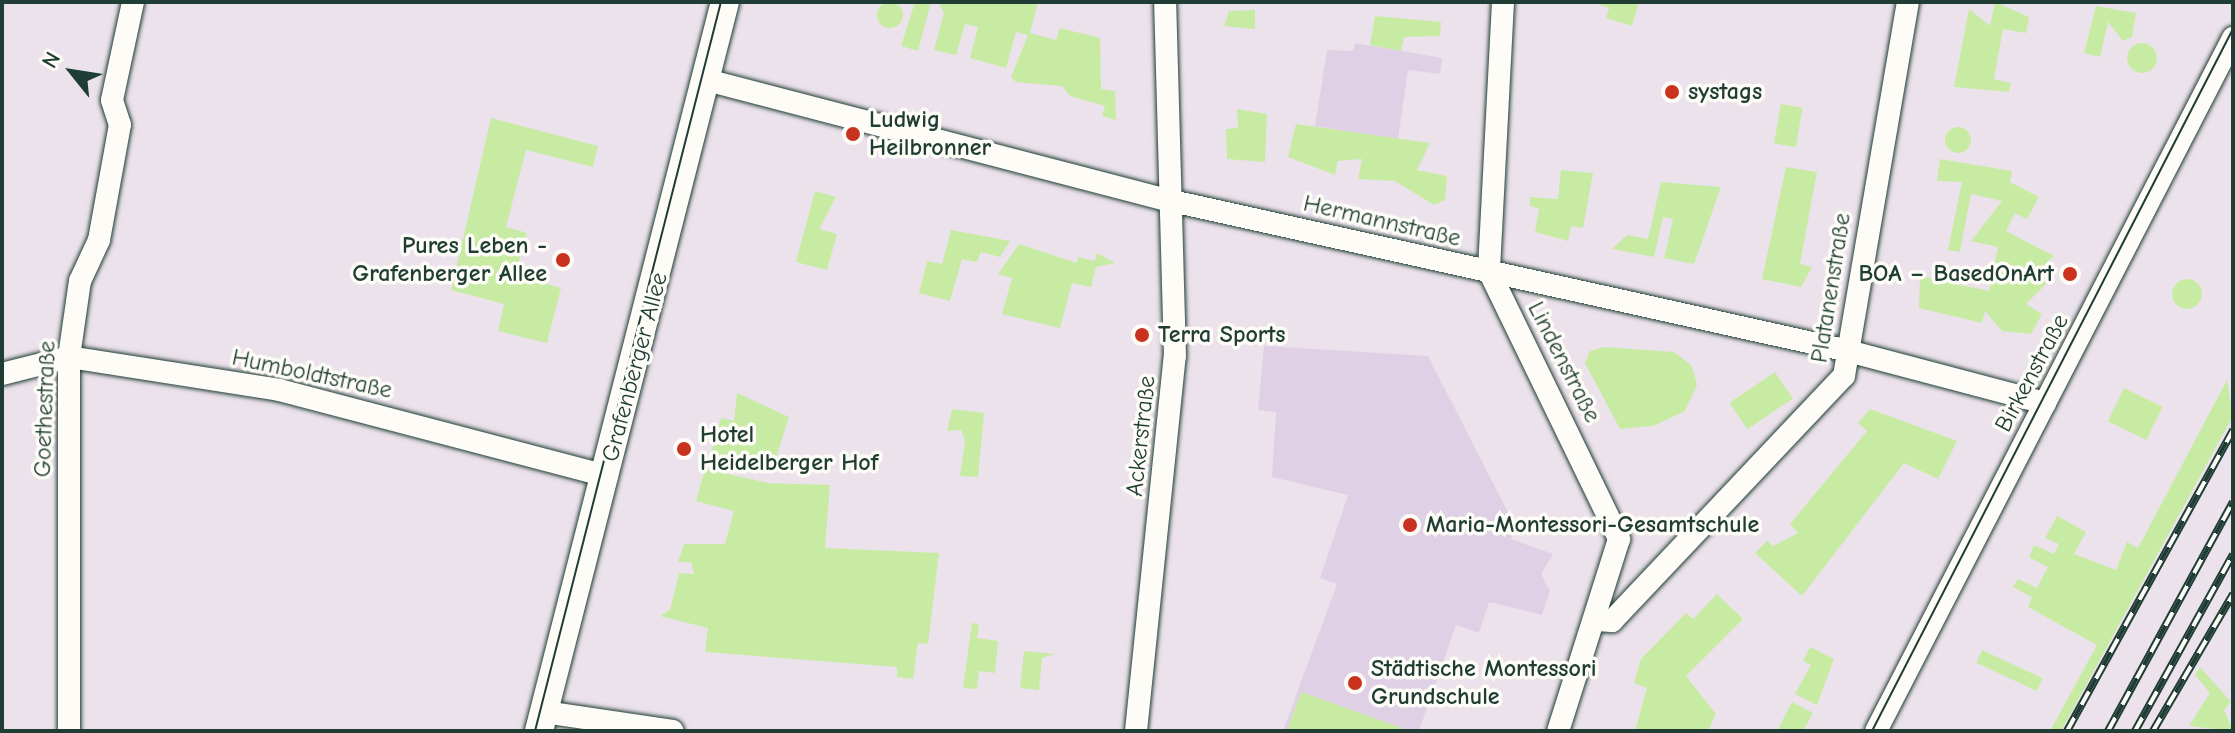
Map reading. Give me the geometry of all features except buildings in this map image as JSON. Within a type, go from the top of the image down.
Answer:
[{"type":"main road","name":"Grafenberger Allee","points":[[542,721],[710,81],[725,2]]},
{"type":"street","name":"Goethestraße","points":[[69,731],[69,357],[80,281],[101,229],[120,125],[112,100],[133,2]]},
{"type":"street","name":"Ackerstraße","points":[[1136,731],[1175,356],[1165,2]]},
{"type":"street","name":"Lindenstraße","points":[[1503,2],[1489,271],[1612,514],[1619,539],[1596,620],[1558,731]]},
{"type":"street","name":"Platanenstraße","points":[[1596,620],[1612,621],[1844,376],[1844,350],[1908,2]]},
{"type":"street","name":"Birkenstraße","points":[[1876,731],[2233,38]]},
{"type":"street","name":"Hermannstraße","points":[[710,81],[1172,201],[1844,350],[2045,403]]},
{"type":"street","name":"Humboldtstraße","points":[[2,374],[69,357],[321,399],[607,476]]},
{"type":"street","points":[[542,721],[673,731]]},
{"type":"shaded area","points":[[1355,43],[1442,58],[1440,74],[1408,70],[1398,139],[1315,126],[1327,50],[1353,51]]},
{"type":"shaded area","name":"Maria-Montessori-Gesamtschule","points":[[1264,346],[1428,356],[1515,526],[1511,539],[1553,554],[1541,574],[1550,591],[1542,615],[1489,602],[1479,633],[1456,625],[1419,731],[1283,731],[1337,584],[1320,578],[1348,495],[1272,477],[1276,412],[1258,410]]},
{"type":"green space","points":[[890,2],[899,6],[903,15],[899,24],[890,28],[881,24],[877,15],[881,6]]},
{"type":"green space","points":[[915,2],[931,2],[918,51],[901,46]]},
{"type":"green space","points":[[938,2],[1038,2],[1030,33],[1056,40],[1060,28],[1100,38],[1101,89],[1115,91],[1116,120],[1102,116],[1105,106],[1070,96],[1062,86],[1016,82],[1011,77],[1028,35],[1016,32],[1006,68],[970,58],[978,27],[965,24],[956,55],[934,50],[944,13]]},
{"type":"green space","points":[[1592,2],[1639,2],[1632,26],[1606,18],[1609,8]]},
{"type":"green space","points":[[1995,2],[2029,17],[2026,33],[2003,29],[1994,79],[2011,83],[2009,92],[1954,87],[1969,9],[1990,26]]},
{"type":"green space","points":[[2096,6],[2136,13],[2132,37],[2123,41],[2108,22],[2100,57],[2084,53]]},
{"type":"green space","points":[[1255,10],[1255,29],[1224,26],[1229,11]]},
{"type":"green space","points":[[1375,16],[1441,22],[1440,36],[1404,37],[1401,51],[1370,45]]},
{"type":"green space","points":[[2142,43],[2148,44],[2156,52],[2156,64],[2148,72],[2142,73],[2136,72],[2128,64],[2127,58],[2128,52],[2136,44]]},
{"type":"green space","points":[[1781,104],[1803,108],[1796,147],[1774,143]]},
{"type":"green space","points":[[1237,109],[1267,114],[1265,162],[1227,159],[1226,129],[1238,128]]},
{"type":"green space","points":[[491,118],[598,146],[593,167],[526,150],[506,227],[527,233],[515,275],[561,288],[547,343],[498,331],[504,304],[451,290]]},
{"type":"green space","points":[[1296,124],[1430,143],[1417,170],[1447,176],[1445,200],[1434,205],[1395,181],[1358,179],[1362,159],[1338,161],[1335,175],[1288,157]]},
{"type":"green space","points":[[1958,127],[1967,131],[1971,140],[1967,149],[1958,153],[1949,149],[1945,140],[1949,131]]},
{"type":"green space","points":[[1940,159],[2012,171],[2010,182],[2039,197],[2027,219],[2015,213],[2006,231],[2054,256],[2033,275],[2047,283],[2026,304],[2042,314],[2031,334],[2002,331],[1985,311],[1982,323],[1919,308],[1920,276],[1989,291],[1998,247],[1971,241],[2002,201],[1971,194],[1960,252],[1948,250],[1962,182],[1937,181]]},
{"type":"green space","points":[[1786,167],[1817,172],[1800,264],[1812,267],[1801,287],[1762,279]]},
{"type":"green space","points":[[1561,170],[1593,173],[1583,228],[1571,226],[1568,241],[1535,232],[1539,208],[1530,206],[1530,197],[1558,199]]},
{"type":"green space","points":[[1661,182],[1721,187],[1694,264],[1664,258],[1673,219],[1663,217],[1654,257],[1612,249],[1627,235],[1648,239]]},
{"type":"green space","points":[[815,191],[836,197],[819,229],[837,234],[827,270],[796,262]]},
{"type":"green space","points":[[951,230],[1010,241],[1000,257],[981,252],[977,262],[962,259],[950,301],[919,293],[927,261],[942,264]]},
{"type":"green space","points":[[1019,244],[1077,263],[1078,257],[1095,261],[1097,253],[1115,263],[1096,267],[1091,287],[1072,283],[1060,328],[1002,314],[1012,278],[998,274]]},
{"type":"green space","points":[[2187,279],[2198,283],[2202,294],[2198,305],[2187,309],[2176,305],[2172,294],[2176,283]]},
{"type":"green space","points":[[1604,347],[1674,352],[1692,366],[1697,385],[1685,411],[1653,426],[1620,429],[1585,363],[1590,351]]},
{"type":"green space","points":[[1775,372],[1793,399],[1747,429],[1729,403]]},
{"type":"green space","points":[[2227,380],[2233,416],[2061,731],[2050,731],[2097,645],[2028,607],[2032,597],[2013,587],[2018,579],[2037,588],[2048,567],[2029,557],[2034,545],[2054,554],[2059,544],[2045,538],[2057,516],[2086,532],[2074,554],[2116,570],[2127,542],[2138,548]]},
{"type":"green space","points":[[2124,388],[2163,407],[2146,440],[2108,421]]},
{"type":"green space","points":[[737,393],[789,417],[773,467],[710,457],[721,418],[734,421]]},
{"type":"green space","points":[[952,409],[984,413],[978,477],[960,476],[965,441],[961,430],[947,431]]},
{"type":"green space","points":[[1870,409],[1957,441],[1938,479],[1904,463],[1802,596],[1755,553],[1767,541],[1773,546],[1798,533],[1790,524],[1867,431],[1858,423]]},
{"type":"green space","points":[[705,469],[768,483],[830,485],[825,548],[939,553],[928,644],[918,643],[913,679],[897,677],[897,667],[705,652],[708,628],[660,616],[670,610],[679,573],[694,574],[691,562],[678,562],[684,544],[725,544],[734,511],[696,501]]},
{"type":"green space","points":[[1717,594],[1743,619],[1686,676],[1716,714],[1708,731],[1635,731],[1647,688],[1634,683],[1641,659],[1686,613],[1693,619]]},
{"type":"green space","points":[[972,623],[979,624],[977,638],[998,641],[995,673],[979,671],[977,689],[963,688]]},
{"type":"green space","points":[[1810,647],[1834,659],[1817,705],[1795,694],[1811,665],[1803,661]]},
{"type":"green space","points":[[1982,650],[2043,678],[2037,691],[1976,663]]},
{"type":"green space","points":[[1024,651],[1055,654],[1042,658],[1039,690],[1020,688]]},
{"type":"green space","points":[[2200,667],[2231,702],[2224,710],[2233,731],[2189,726],[2210,693],[2195,675]]},
{"type":"green space","points":[[1301,692],[1402,728],[1401,731],[1287,731]]},
{"type":"green space","points":[[1792,702],[1813,713],[1803,731],[1777,731]]},
{"type":"tram line","points":[[535,731],[721,2]]},
{"type":"tram line","points":[[1872,731],[2233,29]]},
{"type":"railway","points":[[2067,731],[2233,430]]},
{"type":"railway","points":[[2108,731],[2233,502]]},
{"type":"railway","points":[[2135,731],[2233,554]]},
{"type":"railway","points":[[2153,731],[2233,594]]},
{"type":"place","name":"systags","points":[[1672,92]]},
{"type":"place","name":"Ludwig Heilbronner","points":[[853,134]]},
{"type":"place","name":"Pures Leben - Grafenberger Allee","points":[[563,260]]},
{"type":"place","name":"BOA – BasedOnArt","points":[[2070,274]]},
{"type":"place","name":"Terra Sports","points":[[1142,335]]},
{"type":"place","name":"Hotel Heidelberger Hof","points":[[684,449]]},
{"type":"place","name":"Maria-Montessori-Gesamtschule","points":[[1410,525]]},
{"type":"place","name":"Städtische Montessori Grundschule","points":[[1355,683]]}]
